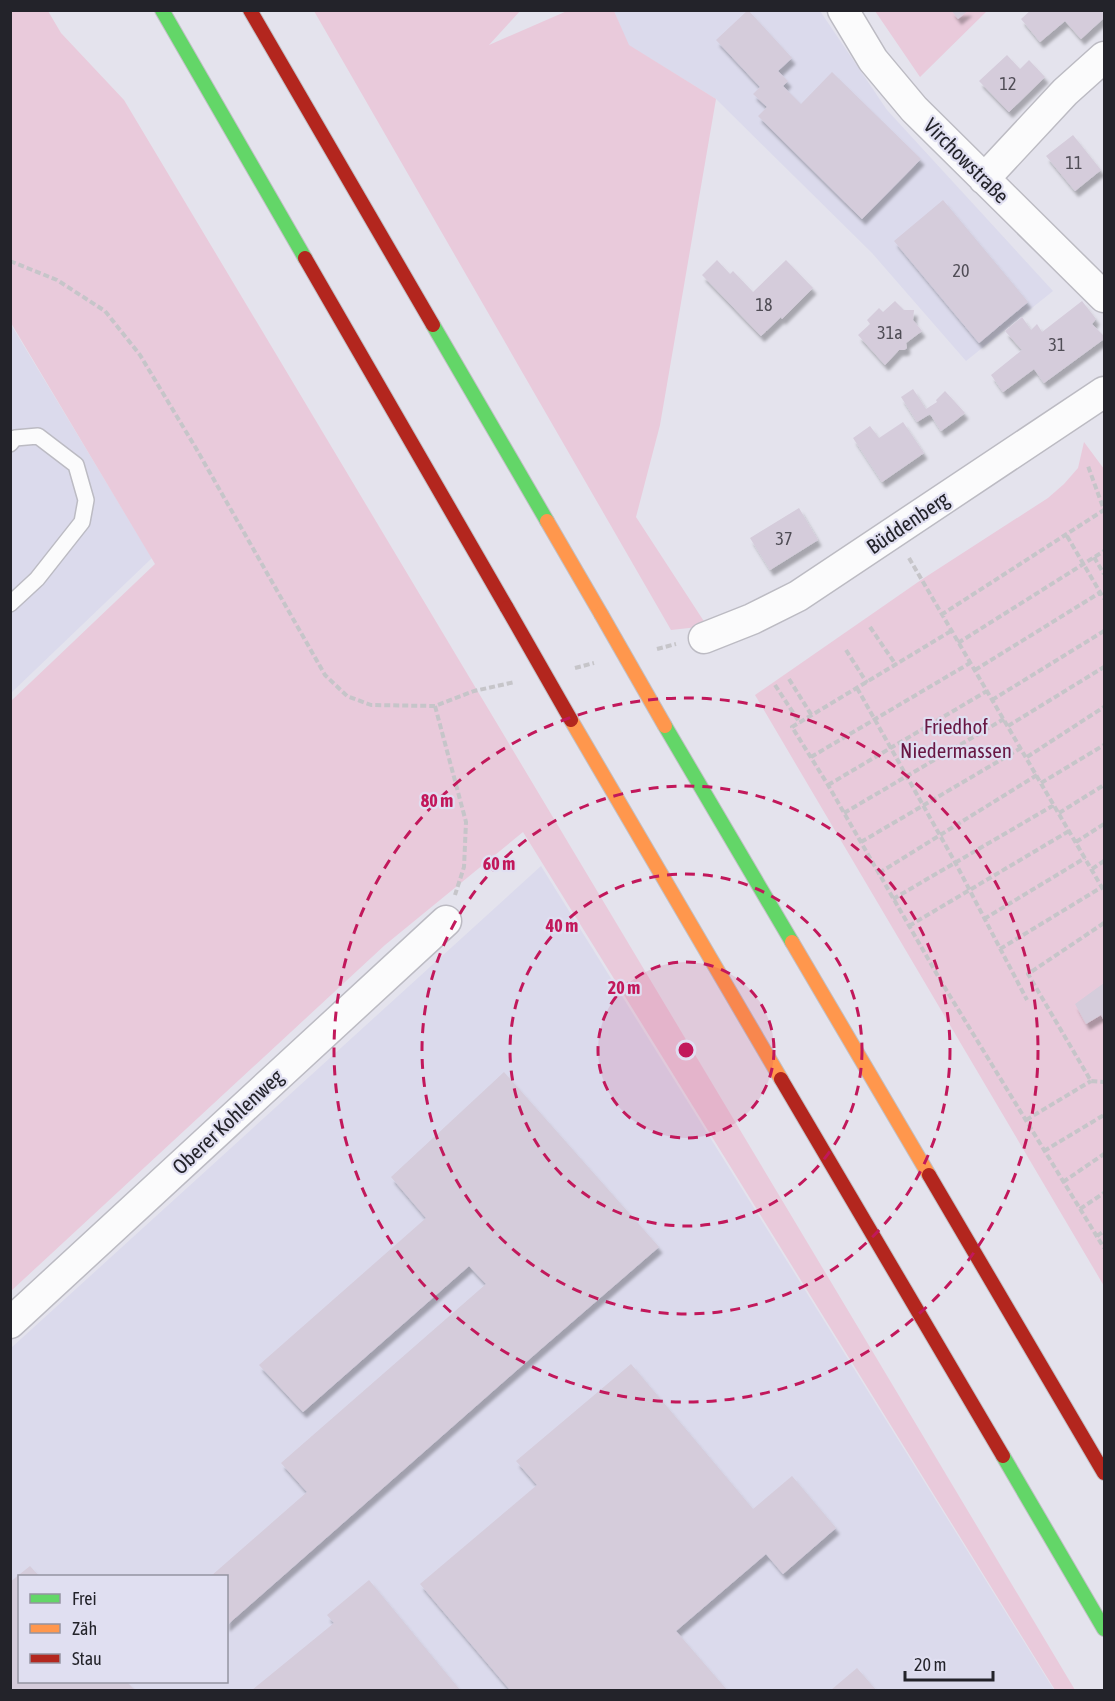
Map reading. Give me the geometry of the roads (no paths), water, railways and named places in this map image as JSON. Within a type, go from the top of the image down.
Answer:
[{"type":"highway","points":[[162,10],[572,720],[1104,1629]]},
{"type":"highway","points":[[250,10],[665,726],[1104,1473]]},
{"type":"street","name":"Virchowstraße","points":[[843,10],[873,60],[914,110],[1104,297]]},
{"type":"street","points":[[984,179],[1065,92],[1104,57]]},
{"type":"street","name":"Büddenberg","points":[[704,638],[752,619],[798,596],[1104,392]]},
{"type":"street","name":"Oberer Kohlenweg","points":[[10,1323],[446,921]]},
{"type":"lane","points":[[10,444],[15,438],[38,436],[76,465],[86,500],[82,522],[37,579],[10,604]]},
{"type":"park label","name":"Friedhof Niedermassen","points":[[956,739]]}]
